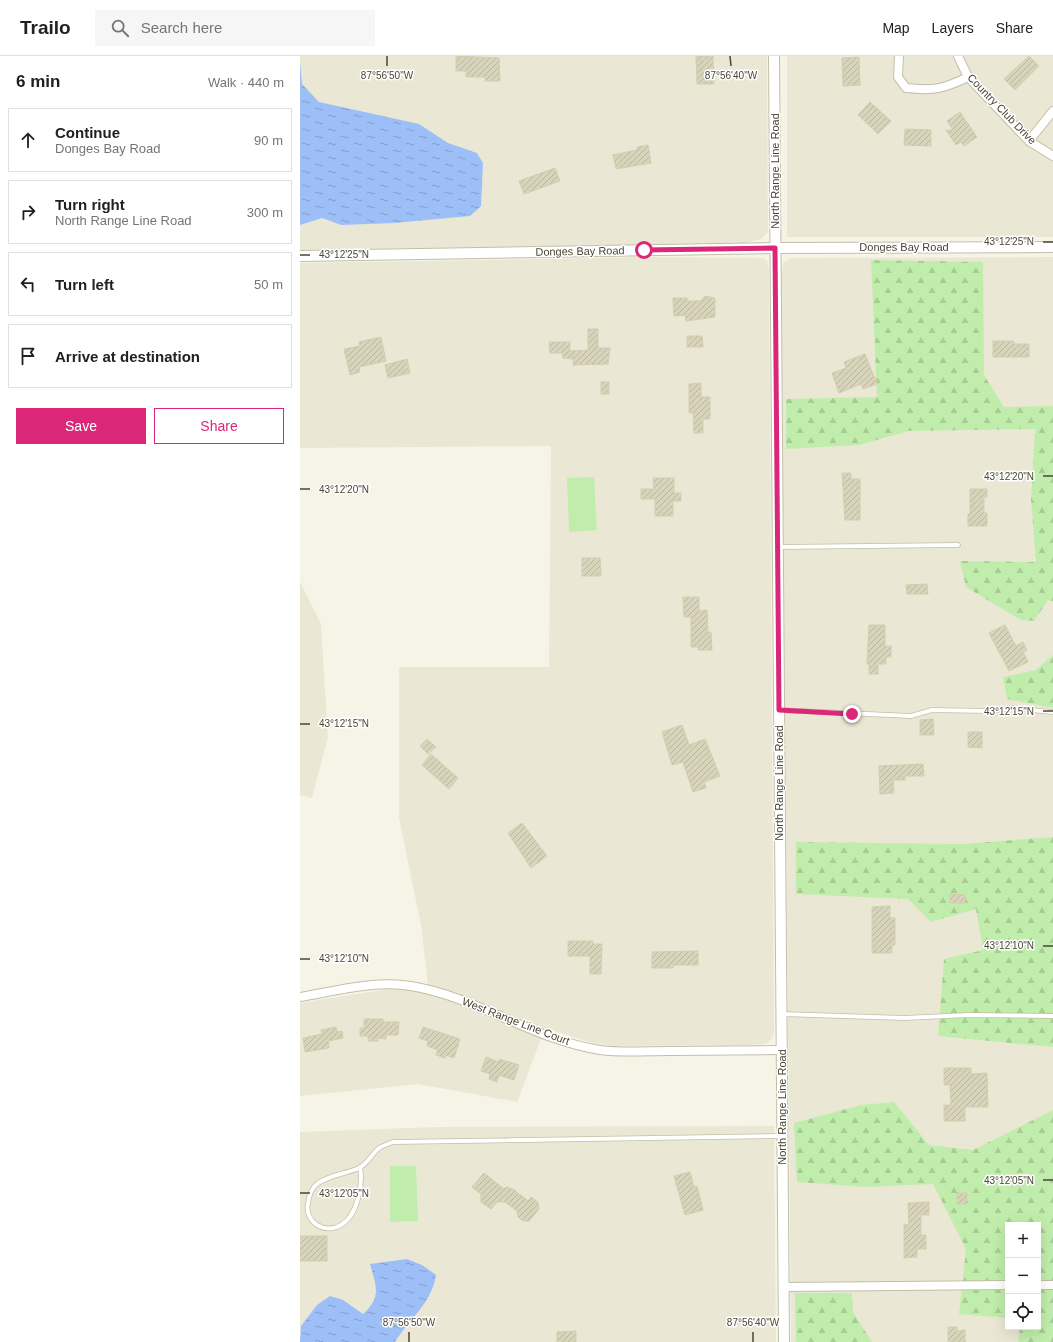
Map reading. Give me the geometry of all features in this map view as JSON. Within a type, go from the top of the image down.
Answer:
[{"type":"street","name":"North Range Line Road","points":[[774,56],[784,1342]]},
{"type":"street","points":[[899,56],[898,77],[906,88],[930,90],[952,85],[968,77]]},
{"type":"street","name":"Country Club Drive","points":[[958,56],[968,77],[1029,141],[1053,156]]},
{"type":"street","points":[[1029,141],[1053,111]]},
{"type":"street","name":"Donges Bay Road","points":[[300,256],[775,248],[1053,247]]},
{"type":"street","name":"West Range Line Court","points":[[300,997],[364,986],[386,984],[410,986],[463,1001],[553,1038],[600,1050],[628,1052],[781,1050]]},
{"type":"street","points":[[784,1287],[1005,1285]]},
{"type":"street","points":[[1041,1285],[1053,1285]]},
{"type":"lane","points":[[777,547],[958,545]]},
{"type":"lane","points":[[779,710],[911,716],[932,710],[987,711],[1012,708],[1053,712]]},
{"type":"lane","points":[[781,1014],[904,1018],[968,1015],[1053,1016]]},
{"type":"lane","points":[[360,1167],[362,1190],[354,1208],[345,1222],[340,1226],[331,1228],[314,1224],[310,1220],[307,1205],[312,1188],[318,1183],[360,1167],[379,1148],[392,1142],[782,1136]]},
{"type":"shaded area","points":[[300,56],[767,56],[768,232],[761,239],[744,243],[300,250]]},
{"type":"shaded area","points":[[787,56],[1053,56],[1053,237],[787,237]]},
{"type":"shaded area","points":[[653,257],[763,258],[767,261],[769,270],[774,1032],[772,1039],[766,1044],[750,1045],[613,1046],[592,1043],[545,1028],[517,1102],[418,1084],[300,1096],[300,1003],[388,989],[417,990],[429,994],[421,925],[399,818],[399,667],[549,667],[551,446],[300,448],[300,263]]},
{"type":"shaded area","points":[[1053,257],[1053,1342],[791,1342],[781,279],[783,263],[790,258]]},
{"type":"shaded area","points":[[300,582],[321,624],[328,737],[312,798],[300,795]]},
{"type":"shaded area","points":[[774,1126],[776,1342],[300,1342],[300,1132],[437,1127]]},
{"type":"green space","points":[[871,260],[983,262],[984,375],[1004,407],[1053,406],[1053,601],[1048,600],[1034,621],[1021,620],[966,587],[960,561],[1036,562],[1031,499],[1035,429],[908,431],[859,445],[786,449],[786,399],[877,397]]},
{"type":"green space","points":[[594,477],[597,530],[569,532],[567,478]]},
{"type":"green space","points":[[1053,655],[1053,708],[1007,699],[1003,677],[1036,670]]},
{"type":"green space","points":[[1053,837],[1053,1047],[938,1036],[944,959],[983,950],[976,909],[931,922],[908,899],[796,894],[796,842],[962,844]]},
{"type":"green space","points":[[894,1102],[929,1145],[973,1150],[1053,1110],[1053,1342],[1018,1342],[1020,1330],[1041,1330],[1041,1222],[1005,1222],[1005,1318],[959,1314],[966,1249],[933,1184],[865,1187],[797,1182],[794,1123],[861,1105]]},
{"type":"green space","points":[[390,1166],[416,1166],[418,1221],[390,1222]]},
{"type":"green space","points":[[795,1293],[852,1293],[853,1312],[872,1342],[796,1342]]},
{"type":"water","points":[[300,62],[302,84],[319,102],[419,124],[448,143],[477,153],[483,163],[481,206],[470,216],[394,223],[341,225],[322,218],[300,225]]},
{"type":"water","points":[[407,1259],[422,1265],[436,1275],[430,1294],[395,1342],[300,1342],[301,1326],[317,1305],[330,1296],[343,1300],[363,1314],[373,1302],[376,1291],[370,1264]]},
{"type":"building","points":[[456,56],[499,58],[500,81],[485,81],[485,77],[466,77],[466,71],[456,71]]},
{"type":"building","points":[[696,56],[713,56],[714,84],[697,84]]},
{"type":"building","points":[[1029,56],[1039,66],[1015,90],[1004,79]]},
{"type":"building","points":[[859,57],[860,85],[843,86],[842,58]]},
{"type":"building","points":[[870,102],[891,121],[878,134],[858,115]]},
{"type":"building","points":[[960,112],[977,137],[964,146],[961,142],[956,145],[946,130],[953,130],[947,121]]},
{"type":"building","points":[[905,129],[931,130],[931,146],[904,145]]},
{"type":"building","points":[[648,145],[651,163],[616,169],[613,155],[637,150],[637,147]]},
{"type":"building","points":[[555,168],[560,181],[524,194],[519,181]]},
{"type":"building","points":[[705,296],[715,298],[715,317],[686,321],[685,315],[674,316],[673,298],[687,298],[687,301],[700,301]]},
{"type":"building","points":[[588,329],[598,329],[598,348],[610,348],[608,364],[573,365],[573,359],[563,358],[562,353],[550,353],[549,342],[570,342],[570,351],[588,350]]},
{"type":"building","points":[[687,336],[702,336],[703,347],[687,347]]},
{"type":"building","points":[[381,337],[386,361],[359,367],[360,372],[350,375],[344,349],[360,346],[359,342]]},
{"type":"building","points":[[993,341],[1014,341],[1014,344],[1029,344],[1029,357],[993,357]]},
{"type":"building","points":[[865,354],[877,384],[863,389],[861,384],[839,393],[832,373],[846,368],[844,362]]},
{"type":"building","points":[[407,359],[410,373],[388,378],[385,365]]},
{"type":"building","points":[[601,382],[609,382],[609,394],[601,394]]},
{"type":"building","points":[[701,383],[701,397],[710,397],[710,419],[703,419],[703,433],[694,433],[693,413],[689,413],[689,384]]},
{"type":"building","points":[[842,473],[851,473],[851,479],[860,479],[860,520],[845,520]]},
{"type":"building","points":[[653,478],[674,478],[674,493],[681,493],[681,501],[673,501],[673,516],[655,516],[655,499],[641,499],[641,489],[654,489]]},
{"type":"building","points":[[970,489],[987,489],[987,497],[984,497],[984,513],[987,513],[987,526],[968,526],[968,514],[970,514]]},
{"type":"building","points":[[582,558],[600,558],[601,576],[582,576]]},
{"type":"building","points":[[927,584],[928,594],[907,594],[906,585]]},
{"type":"building","points":[[683,597],[699,597],[699,611],[707,610],[708,633],[711,632],[712,650],[698,650],[698,647],[691,647],[691,617],[684,617]]},
{"type":"building","points":[[869,625],[885,625],[885,646],[891,646],[891,657],[886,657],[886,664],[878,664],[878,674],[869,674],[869,664],[867,664]]},
{"type":"building","points":[[1005,625],[1016,646],[1023,642],[1027,650],[1023,652],[1028,662],[1009,671],[989,633]]},
{"type":"building","points":[[933,719],[934,735],[920,735],[920,720]]},
{"type":"building","points":[[682,725],[689,745],[705,739],[720,776],[704,782],[706,788],[693,792],[683,762],[672,765],[662,732]]},
{"type":"building","points":[[968,732],[982,732],[982,748],[968,747]]},
{"type":"building","points":[[427,739],[436,747],[428,754],[420,746]]},
{"type":"building","points":[[431,754],[458,778],[449,789],[422,765]]},
{"type":"building","points":[[923,764],[924,776],[905,776],[905,780],[893,780],[894,793],[880,794],[879,766]]},
{"type":"building","points":[[522,823],[547,856],[531,868],[508,833]]},
{"type":"building","points":[[950,894],[965,895],[965,903],[950,903]]},
{"type":"building","points":[[890,906],[890,918],[895,918],[895,945],[892,945],[892,953],[872,953],[872,907]]},
{"type":"building","points":[[568,941],[593,941],[593,944],[602,944],[601,974],[590,974],[590,956],[568,956]]},
{"type":"building","points":[[698,951],[698,965],[673,965],[673,968],[652,968],[652,952]]},
{"type":"building","points":[[364,1019],[383,1019],[383,1022],[399,1022],[398,1035],[386,1035],[386,1039],[378,1038],[378,1041],[368,1041],[368,1036],[360,1036],[360,1028],[364,1028]]},
{"type":"building","points":[[336,1027],[337,1032],[342,1031],[343,1038],[328,1041],[329,1048],[305,1052],[303,1038],[322,1034],[321,1030]]},
{"type":"building","points":[[423,1027],[460,1039],[454,1058],[446,1055],[445,1058],[436,1055],[438,1050],[427,1046],[428,1041],[419,1038]]},
{"type":"building","points":[[486,1057],[498,1062],[499,1059],[519,1065],[514,1080],[499,1075],[497,1082],[489,1079],[490,1074],[481,1071]]},
{"type":"building","points":[[944,1068],[971,1068],[971,1074],[987,1073],[988,1107],[965,1107],[965,1121],[944,1121],[944,1105],[951,1105],[950,1085],[944,1085]]},
{"type":"building","points":[[690,1172],[694,1187],[697,1186],[703,1210],[685,1215],[674,1176]]},
{"type":"building","points":[[484,1173],[504,1189],[506,1187],[513,1189],[528,1201],[531,1197],[538,1202],[539,1209],[529,1221],[523,1221],[518,1217],[517,1211],[505,1202],[497,1202],[491,1209],[481,1202],[481,1194],[472,1187]]},
{"type":"building","points":[[957,1193],[967,1193],[966,1204],[957,1204]]},
{"type":"building","points":[[929,1202],[929,1215],[921,1215],[921,1235],[926,1235],[926,1249],[917,1249],[917,1257],[904,1258],[904,1225],[909,1224],[908,1203]]},
{"type":"building","points":[[300,1236],[327,1236],[327,1261],[300,1261]]},
{"type":"building","points":[[948,1327],[957,1327],[957,1331],[965,1330],[965,1342],[948,1342]]},
{"type":"building","points":[[576,1331],[576,1342],[557,1342],[557,1332]]},
{"type":"route","points":[[644,250],[775,248],[779,710],[852,714]]}]
